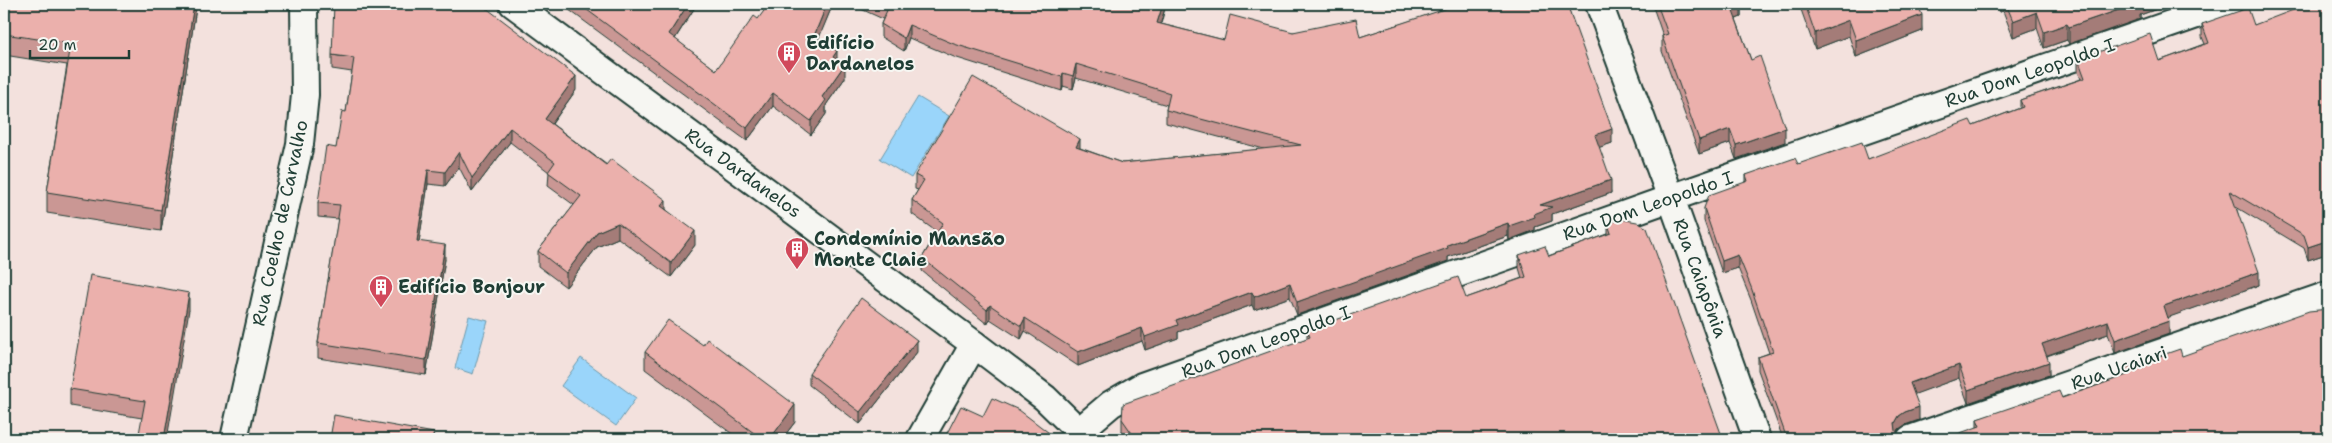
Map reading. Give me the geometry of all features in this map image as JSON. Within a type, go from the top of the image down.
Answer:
[{"type":"street","name":"Rua Coelho de Carvalho","points":[[234,439],[300,144],[305,95],[304,4]]},
{"type":"street","name":"Rua Dardanelos","points":[[513,4],[974,344],[1045,398],[1083,435]]},
{"type":"street","name":"Rua Caiapônia","points":[[1599,4],[1757,439]]},
{"type":"street","name":"Rua Dom Leopoldo I","points":[[1083,435],[1110,404],[1142,386],[1671,198],[2228,4]]},
{"type":"street","name":"Rua Ucaiari","points":[[1910,439],[2328,295]]},
{"type":"street","points":[[920,439],[974,344]]},
{"type":"water","points":[[918,97],[949,116],[911,178],[880,159]]},
{"type":"water","points":[[469,316],[488,321],[473,374],[455,368]]},
{"type":"water","points":[[581,358],[636,398],[616,426],[561,386]]},
{"type":"building","points":[[4,4],[194,4],[161,210],[47,192],[71,44],[4,34]]},
{"type":"building","points":[[334,4],[481,4],[576,76],[545,119],[606,165],[611,159],[666,200],[661,206],[695,231],[671,263],[618,223],[597,232],[566,273],[538,251],[581,196],[548,172],[555,162],[510,128],[472,178],[459,152],[445,172],[428,170],[417,241],[445,245],[426,360],[318,343],[340,205],[318,203],[326,146],[336,148],[342,111],[346,112],[354,58],[332,55]]},
{"type":"building","points":[[579,4],[688,4],[669,34],[716,70],[754,16],[758,19],[769,4],[827,4],[814,36],[837,51],[833,57],[845,64],[822,97],[826,100],[811,121],[773,93],[747,128]]},
{"type":"building","points":[[879,4],[1163,4],[1157,23],[1224,40],[1230,15],[1293,32],[1356,19],[1360,37],[1456,4],[1567,4],[1612,129],[1595,135],[1611,180],[1540,205],[1552,207],[1534,214],[1535,217],[1509,226],[1508,223],[1447,245],[1448,248],[1297,302],[1290,283],[1254,297],[1252,292],[1176,320],[1178,325],[1145,337],[1142,328],[1078,352],[1025,318],[1021,326],[990,305],[987,310],[922,258],[943,223],[912,200],[924,180],[915,175],[973,77],[1080,139],[1076,147],[1122,163],[1301,145],[1166,110],[1170,93],[1076,64],[1073,76],[1063,73],[1062,77],[954,44],[909,25],[904,38],[881,24],[888,8]]},
{"type":"building","points":[[1657,4],[1739,4],[1731,6],[1751,60],[1760,56],[1785,128],[1736,145],[1730,129],[1699,140],[1662,36],[1668,34]]},
{"type":"building","points":[[1805,4],[1918,4],[1922,15],[1856,40],[1849,20],[1815,33]]},
{"type":"building","points":[[2006,4],[2136,4],[2069,27],[2067,24],[2044,32],[2037,12],[2013,21]]},
{"type":"building","points":[[2309,4],[2328,4],[2328,248],[2326,241],[2308,247],[2304,235],[2230,191],[2259,272],[2164,306],[2169,321],[2115,340],[2108,321],[2042,344],[2049,362],[1968,390],[1959,365],[1910,383],[1919,407],[1899,416],[1895,423],[1896,431],[1904,439],[1801,439],[1801,437],[1787,439],[1758,357],[1773,352],[1738,255],[1722,261],[1704,208],[1709,195],[1748,181],[1746,175],[1795,158],[1798,164],[1862,142],[1868,159],[1970,120],[1973,126],[2023,107],[2020,100],[2085,78],[2078,59],[2150,34],[2159,61],[2209,43],[2202,24],[2248,8],[2254,25]]},
{"type":"building","points":[[1620,219],[1637,222],[1647,228],[1723,439],[1136,439],[1122,419],[1123,404],[1310,337],[1307,330],[1458,277],[1466,298],[1526,277],[1519,255],[1545,246],[1549,256],[1611,233],[1608,224]]},
{"type":"building","points":[[90,275],[189,293],[164,439],[138,439],[145,401],[70,389]]},
{"type":"building","points":[[861,298],[917,340],[860,412],[809,373]]},
{"type":"building","points":[[2328,309],[2328,439],[1943,439],[1980,426],[1977,419],[2059,391],[2062,398],[2127,375],[2125,368],[2180,349],[2182,356],[2309,311]]},
{"type":"building","points":[[668,320],[703,345],[707,339],[795,405],[770,439],[762,439],[645,352]]},
{"type":"building","points":[[992,398],[1019,410],[1057,439],[944,439],[961,406],[983,416]]},
{"type":"building","points":[[334,415],[434,433],[432,439],[330,439]]},
{"type":"building","points":[[1929,435],[1930,439],[1918,439]]},
{"type":"place","name":"Edifício Dardanelos","points":[[789,74]]},
{"type":"place","name":"Condomínio Mansão Monte Claie","points":[[797,270]]},
{"type":"place","name":"Edifício Bonjour","points":[[381,308]]}]
